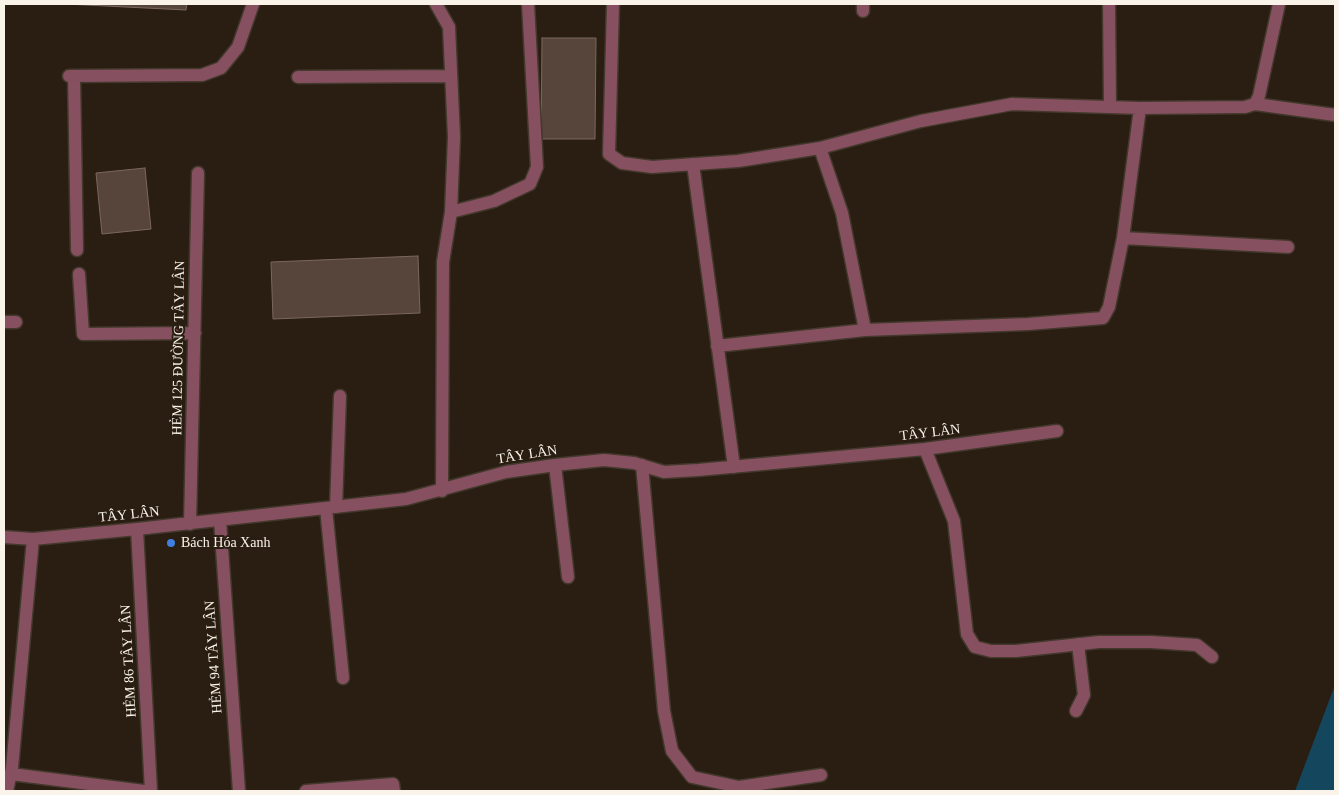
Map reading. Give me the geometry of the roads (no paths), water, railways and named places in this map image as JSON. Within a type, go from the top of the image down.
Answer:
[{"type":"street","points":[[78,250],[72,76],[202,75],[221,68],[238,48],[252,4]]},
{"type":"street","points":[[436,4],[449,27],[454,138],[451,212],[443,262],[442,490]]},
{"type":"street","points":[[451,212],[494,201],[530,184],[537,167],[528,4]]},
{"type":"street","points":[[613,4],[609,154],[622,163],[642,165],[693,164],[738,160],[820,148],[921,121],[1012,104],[1140,108],[1245,107],[1255,104],[1335,115]]},
{"type":"street","points":[[1109,4],[1110,107]]},
{"type":"street","points":[[1255,104],[1259,96],[1279,4]]},
{"type":"street","points":[[298,77],[450,76]]},
{"type":"street","points":[[718,346],[865,330],[1028,324],[1103,318],[1109,307],[1123,238],[1140,108]]},
{"type":"street","points":[[820,148],[842,213],[865,330]]},
{"type":"street","points":[[693,164],[734,467]]},
{"type":"street","name":"HẺM 125 ĐƯỜNG TÂY LÂN","points":[[190,524],[198,173]]},
{"type":"street","points":[[1123,238],[1288,247]]},
{"type":"street","points":[[79,274],[83,334],[195,333]]},
{"type":"street","points":[[340,396],[331,507],[343,678]]},
{"type":"street","name":"TÂY LÂN","points":[[4,537],[33,538],[190,524],[406,499],[506,472],[604,460],[642,465],[664,472],[925,449],[1057,431]]},
{"type":"street","points":[[925,449],[954,521],[967,634],[975,647],[991,651],[1016,651],[1078,644],[1151,642],[1197,645],[1212,657]]},
{"type":"street","points":[[555,465],[568,577]]},
{"type":"street","points":[[642,465],[664,711],[672,751],[692,777],[739,786],[821,775]]},
{"type":"street","name":"HẺM 94 TÂY LÂN","points":[[220,520],[239,791]]},
{"type":"street","name":"HẺM 86 TÂY LÂN","points":[[137,529],[152,791]]},
{"type":"street","points":[[7,791],[11,774],[33,538]]},
{"type":"street","points":[[1076,711],[1084,694],[1078,644]]},
{"type":"street","points":[[11,774],[144,791]]},
{"type":"street","points":[[306,791],[393,784],[394,791]]},
{"type":"water","points":[[1335,685],[1335,791],[1295,791]]},
{"type":"place","name":"Bách Hóa Xanh","points":[[171,543]]}]
